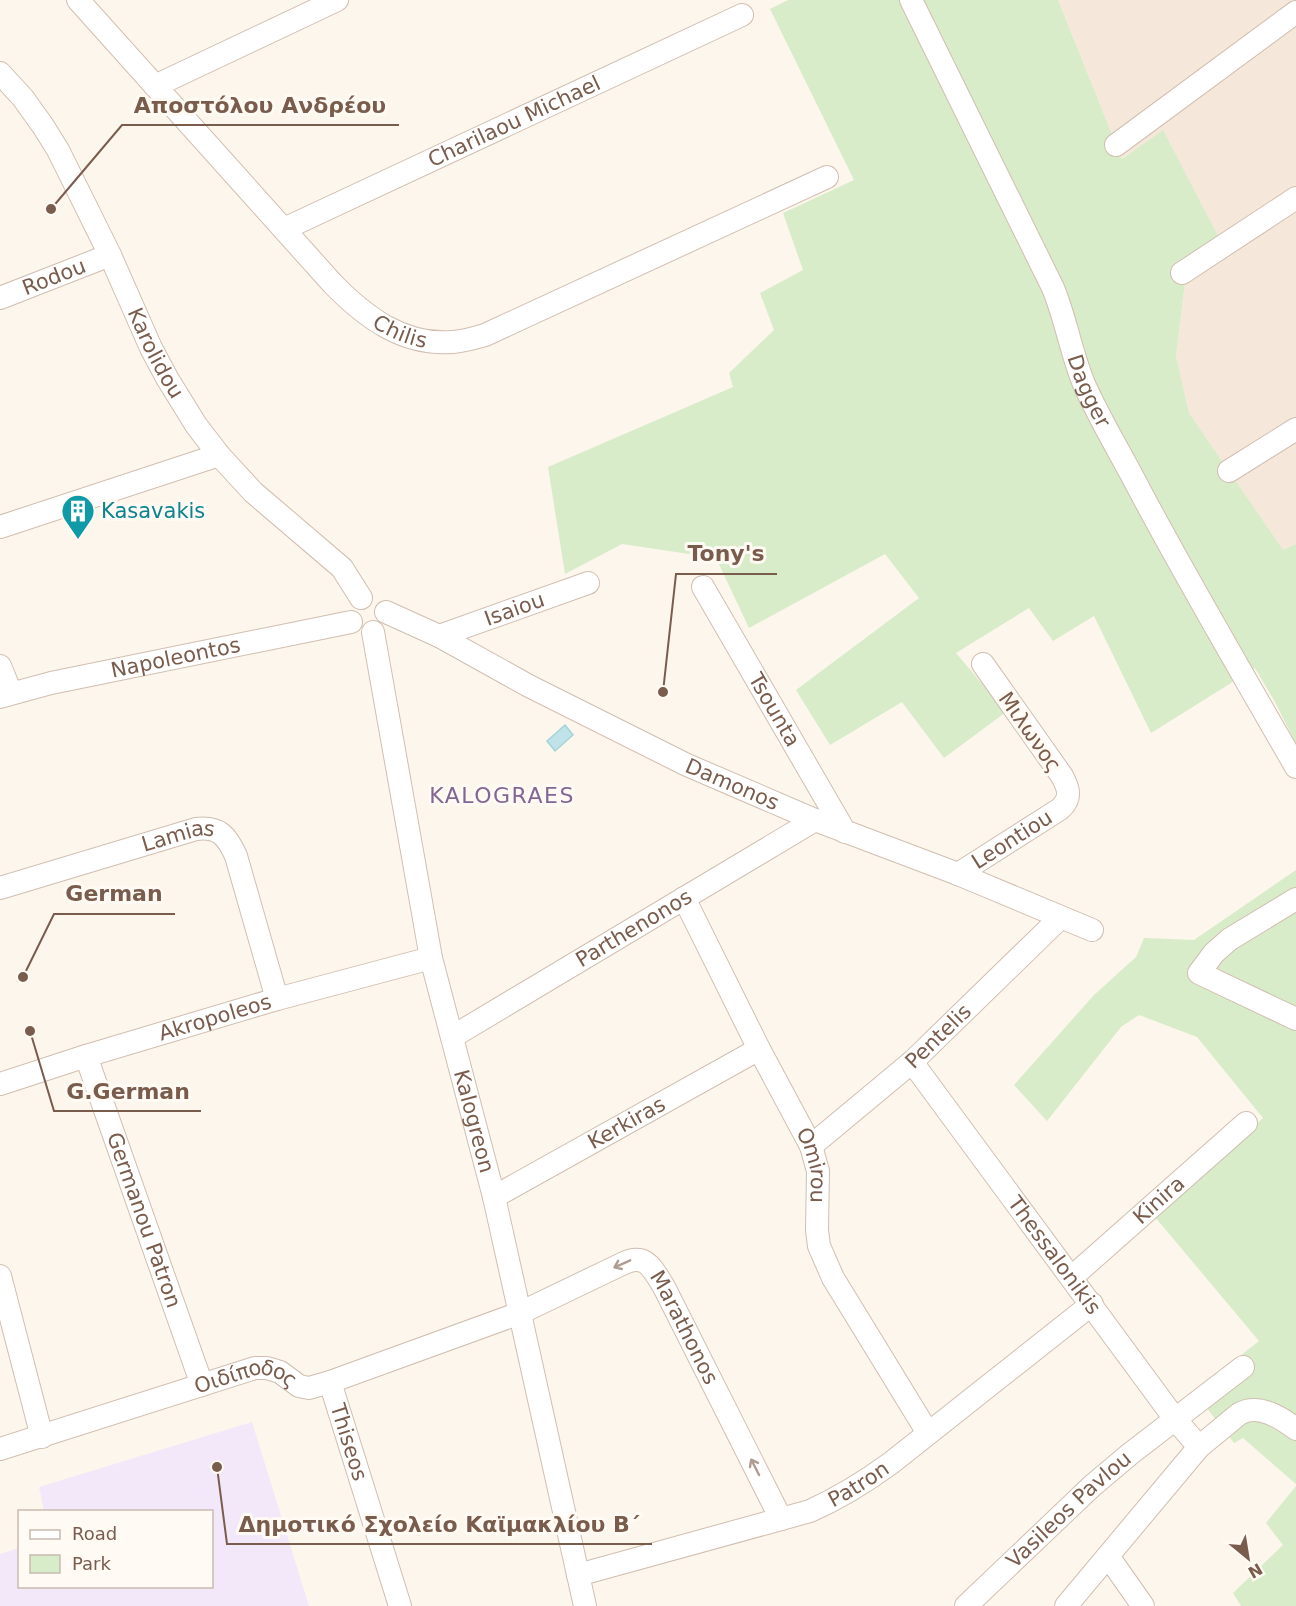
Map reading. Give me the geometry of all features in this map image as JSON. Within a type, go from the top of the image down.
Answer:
[{"type":"street","name":"Chilis","points":[[78,0],[332,283],[357,308],[396,333],[411,338],[454,342],[485,335],[826,177]]},
{"type":"street","points":[[155,86],[337,0]]},
{"type":"street","name":"Dagger","points":[[911,0],[1053,288],[1062,308],[1084,382],[1096,407],[1157,523],[1296,767]]},
{"type":"street","points":[[1116,146],[1296,12]]},
{"type":"street","name":"Charilaou Michael","points":[[284,229],[742,15]]},
{"type":"street","name":"Karolidou","points":[[0,73],[23,98],[58,150],[110,255],[151,348],[196,425],[219,455],[253,492],[342,568],[361,598]]},
{"type":"street","points":[[1182,273],[1296,198]]},
{"type":"street","name":"Rodou","points":[[0,298],[110,255]]},
{"type":"street","points":[[1229,471],[1296,429]]},
{"type":"street","points":[[0,527],[219,455]]},
{"type":"street","name":"Isaiou","points":[[440,636],[588,583]]},
{"type":"street","name":"Tsounta","points":[[703,587],[845,832]]},
{"type":"street","points":[[369,597],[383,604],[386,620],[381,628],[374,632],[364,633],[356,629],[351,622],[350,613],[354,604],[361,598],[369,597]]},
{"type":"street","name":"Damonos","points":[[386,612],[440,636],[529,686],[687,765],[815,820],[958,874],[1092,930]]},
{"type":"street","name":"Napoleontos","points":[[6,695],[51,683],[351,622]]},
{"type":"street","name":"Kalogreon","points":[[374,632],[431,958],[494,1197],[585,1606]]},
{"type":"street","name":"Μιλωνος","points":[[982,664],[1066,784],[1069,797],[1066,804]]},
{"type":"street","points":[[0,666],[6,695]]},
{"type":"street","name":"Leontiou","points":[[958,874],[1066,804]]},
{"type":"street","name":"Parthenonos","points":[[452,1037],[815,820]]},
{"type":"street","name":"Lamias","points":[[0,888],[196,829],[211,828],[227,839],[236,856],[277,999]]},
{"type":"street","name":"Omirou","points":[[684,898],[759,1049],[811,1146],[819,1171],[817,1230],[824,1260],[928,1433]]},
{"type":"street","points":[[1296,900],[1230,939],[1214,953],[1199,973],[1296,1019]]},
{"type":"street","name":"Pentelis","points":[[811,1146],[912,1062],[1060,918]]},
{"type":"street","name":"Akropoleos","points":[[0,1084],[277,999],[431,958]]},
{"type":"street","name":"Kerkiras","points":[[494,1197],[759,1049]]},
{"type":"street","name":"Germanou Patron","points":[[86,1056],[202,1385]]},
{"type":"street","name":"Thessalonikis","points":[[912,1062],[1175,1419],[1199,1447]]},
{"type":"street","name":"Kinira","points":[[1072,1277],[1246,1123]]},
{"type":"street","name":"Marathonos","points":[[520,1312],[631,1259],[639,1258],[647,1263],[664,1287],[781,1519]]},
{"type":"street","points":[[0,1276],[42,1437]]},
{"type":"street","name":"Patron","points":[[578,1575],[810,1511],[847,1493],[884,1468],[1092,1304]]},
{"type":"street","name":"Οιδίποδος","points":[[0,1449],[255,1368],[267,1368],[280,1372],[299,1386],[309,1388],[520,1312]]},
{"type":"street","name":"Vasileos Pavlou","points":[[966,1606],[1092,1486],[1243,1367]]},
{"type":"street","name":"Thiseos","points":[[330,1382],[400,1606]]},
{"type":"street","points":[[1066,1606],[1199,1447],[1239,1414],[1245,1410],[1260,1410],[1276,1416],[1296,1430]]},
{"type":"street","points":[[1108,1556],[1143,1606]]},
{"type":"shaded area","points":[[1058,0],[1296,0],[1296,544],[1283,551],[1189,413],[1176,356],[1185,282],[1162,131],[1122,159]]},
{"type":"shaded area","points":[[252,1422],[309,1606],[0,1606],[0,1554],[18,1548],[18,1588],[213,1588],[213,1510],[44,1510],[39,1487]]},
{"type":"green space","points":[[788,0],[1058,0],[1122,159],[1163,130],[1219,238],[1185,282],[1176,356],[1189,413],[1283,550],[1296,544],[1296,744],[1255,668],[1151,733],[1094,616],[1053,641],[1029,608],[956,653],[1006,712],[944,758],[902,702],[830,745],[796,690],[919,598],[885,554],[749,628],[716,558],[622,544],[565,574],[548,467],[733,387],[729,373],[774,330],[760,293],[803,270],[783,213],[854,180],[770,9]]},
{"type":"green space","points":[[1296,870],[1296,1484],[1243,1438],[1234,1443],[1194,1392],[1259,1341],[1155,1217],[1263,1118],[1197,1037],[1139,1015],[1121,1027],[1047,1121],[1014,1085],[1094,995],[1136,957],[1144,938],[1194,940]]},
{"type":"green space","points":[[1296,1486],[1296,1606],[1241,1606],[1233,1593],[1283,1545],[1266,1523]]},
{"type":"water","points":[[565,725],[573,735],[555,751],[547,741]]},
{"type":"place","name":"Αποστόλου Ανδρέου","points":[[51,209]]},
{"type":"place","name":"Kasavakis","points":[[78,540]]},
{"type":"place","name":"Tony's","points":[[663,692]]},
{"type":"place","name":"German","points":[[23,977]]},
{"type":"place","name":"G.German","points":[[30,1031]]},
{"type":"place","name":"Δημοτικό Σχολείο Καϊμακλίου Β΄","points":[[217,1467]]},
{"type":"district","name":"KALOGRAES","points":[[502,795]]}]
